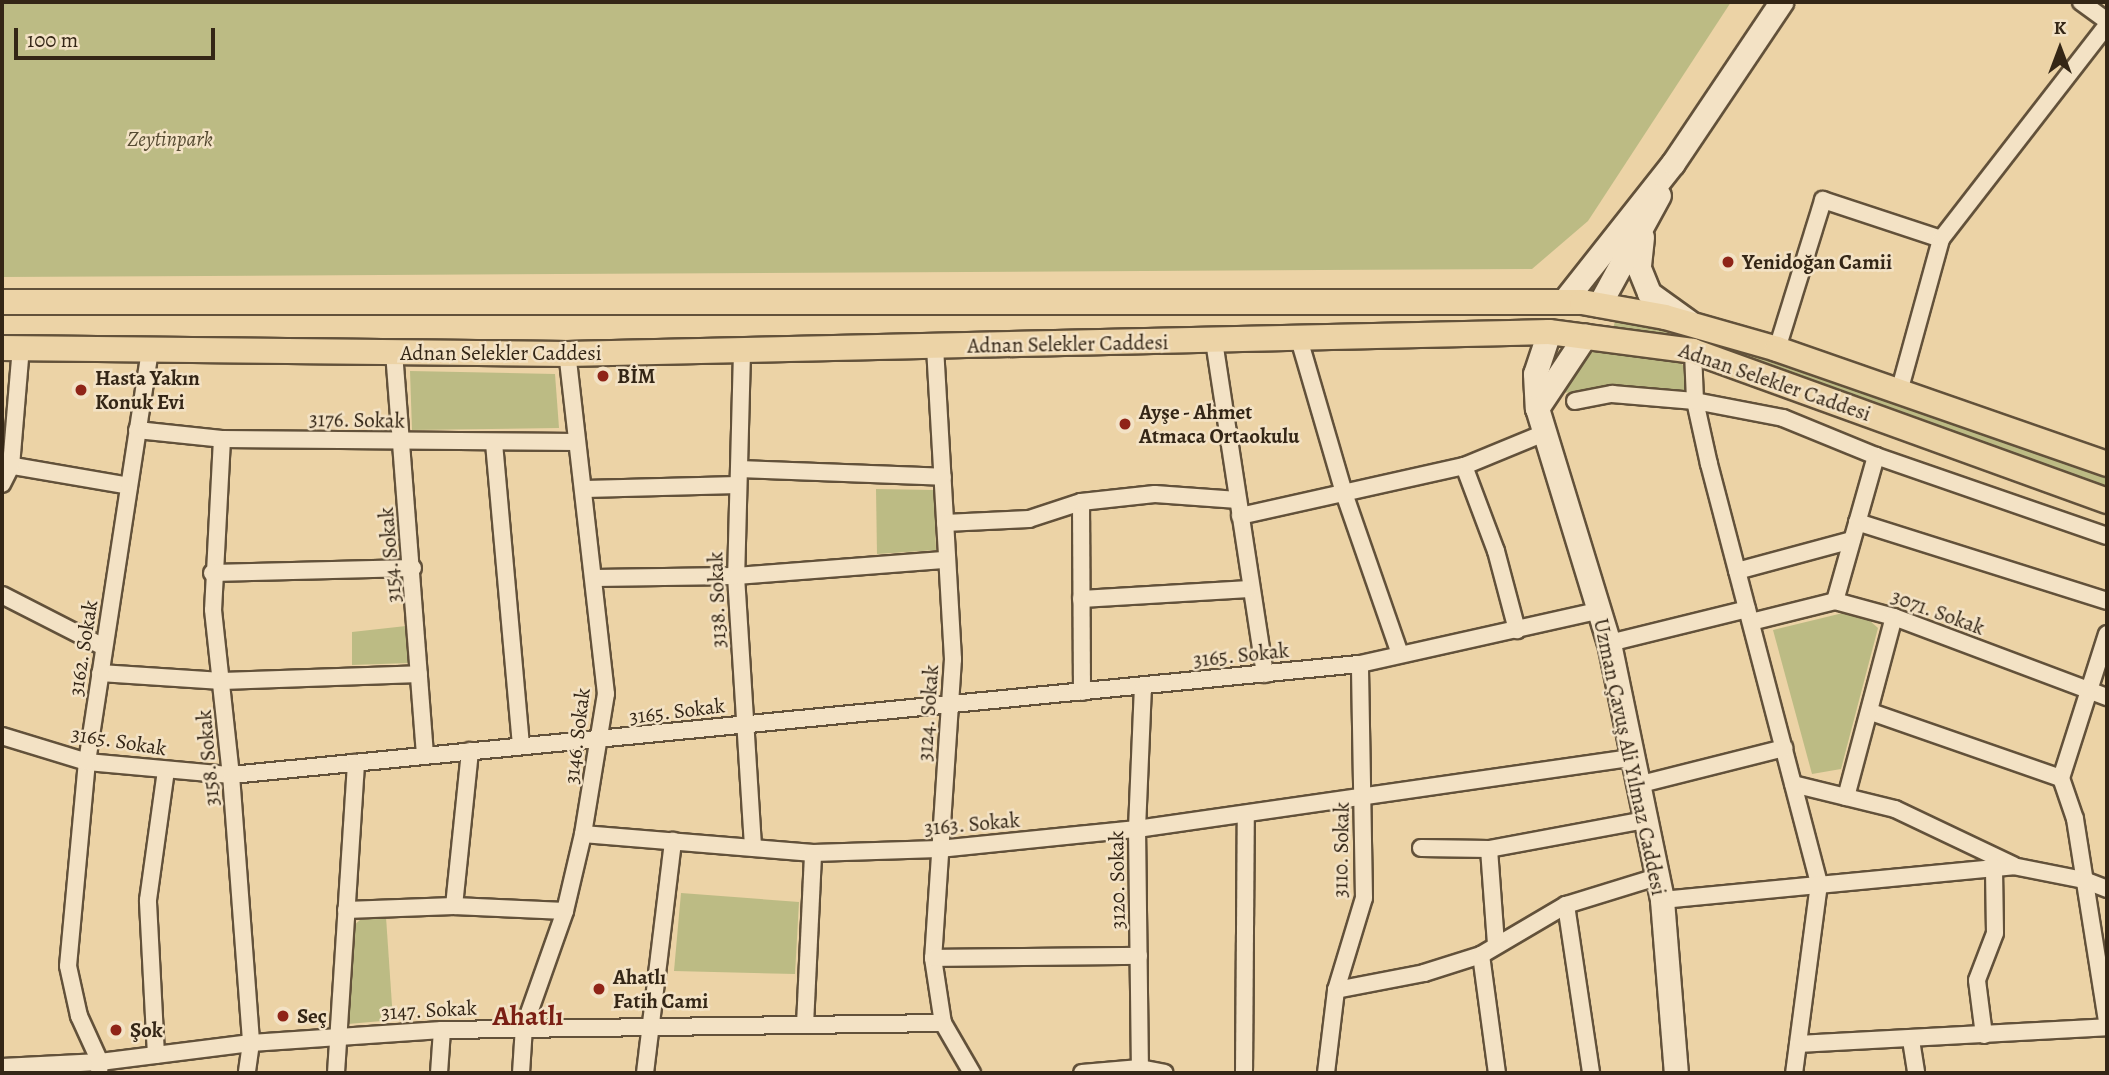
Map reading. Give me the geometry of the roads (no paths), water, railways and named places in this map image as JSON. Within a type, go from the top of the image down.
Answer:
[{"type":"main road","name":"Adnan Selekler Caddesi","points":[[2,302],[1564,301],[1600,305],[1693,325],[1777,349],[2107,464]]},
{"type":"main road","points":[[1549,332],[1564,301]]},
{"type":"main road","points":[[1586,336],[1600,305]]},
{"type":"main road","name":"Adnan Selekler Caddesi","points":[[12,348],[567,354],[1549,332],[1693,351],[2107,501]]},
{"type":"street","name":"Adnan Selekler Caddesi","points":[[1564,301],[1673,163],[1781,2]]},
{"type":"street","points":[[1899,392],[1941,239],[2107,23],[2081,2]]},
{"type":"street","name":"Adnan Selekler Caddesi","points":[[1600,305],[1643,232],[1673,163]]},
{"type":"street","points":[[1777,349],[1823,200],[1941,239]]},
{"type":"street","name":"Adnan Selekler Caddesi","points":[[1643,232],[1639,268],[1649,293],[1693,325]]},
{"type":"street","points":[[1503,331],[1529,349],[1535,374]]},
{"type":"street","points":[[1535,374],[1549,332]]},
{"type":"street","points":[[1537,408],[1586,336]]},
{"type":"street","points":[[1299,339],[1345,495],[1400,654]]},
{"type":"street","points":[[1214,341],[1265,674]]},
{"type":"street","name":"3124. Sokak","points":[[935,347],[953,702],[933,958],[943,1023],[972,1073]]},
{"type":"street","points":[[2,484],[6,465],[12,348]]},
{"type":"street","name":"3162. Sokak","points":[[100,1068],[79,1016],[68,966],[87,762],[150,351]]},
{"type":"street","points":[[1693,351],[1695,401],[1819,884],[1794,1073]]},
{"type":"street","name":"3154. Sokak","points":[[394,352],[413,568],[425,754]]},
{"type":"street","name":"3138. Sokak","points":[[743,352],[736,576],[743,724],[753,847]]},
{"type":"street","name":"3146. Sokak","points":[[521,1073],[524,1027],[565,911],[583,834],[601,742],[606,694],[585,489],[567,354]]},
{"type":"street","name":"Uzman Çavuş Ali Yılmaz Caddesi","points":[[1535,374],[1537,408],[1609,643],[1662,900],[1676,1073]]},
{"type":"street","points":[[1575,401],[1612,394],[1695,401],[1783,418],[1876,456],[2107,536]]},
{"type":"street","name":"3176. Sokak","points":[[137,430],[222,439],[577,442]]},
{"type":"street","points":[[944,523],[1029,519],[1081,502],[1155,494],[1239,508],[1345,495],[1464,466],[1544,433]]},
{"type":"street","name":"3158. Sokak","points":[[222,439],[212,573],[231,775],[251,1043],[247,1073]]},
{"type":"street","points":[[494,443],[521,744]]},
{"type":"street","points":[[1835,601],[1876,456]]},
{"type":"street","points":[[6,465],[129,486]]},
{"type":"street","points":[[1464,466],[1496,551],[1517,630]]},
{"type":"street","points":[[585,489],[738,477],[943,477]]},
{"type":"street","points":[[1081,502],[1082,692]]},
{"type":"street","points":[[1857,522],[2107,601]]},
{"type":"street","points":[[1737,571],[1852,540]]},
{"type":"street","points":[[595,578],[736,576],[946,560]]},
{"type":"street","points":[[212,573],[413,568]]},
{"type":"street","points":[[1081,599],[1250,589]]},
{"type":"street","points":[[3,601],[104,648]]},
{"type":"street","name":"3071. Sokak","points":[[1609,643],[1835,601],[1894,617],[2107,697]]},
{"type":"street","name":"3165. Sokak","points":[[2,737],[87,762],[231,775],[521,744],[601,742],[953,702],[1360,664],[1598,611]]},
{"type":"street","points":[[1846,797],[1871,712],[1894,617]]},
{"type":"street","points":[[2107,634],[2061,778],[2075,819],[2084,880],[2104,975],[2107,1020]]},
{"type":"street","name":"3110. Sokak","points":[[1326,1073],[1336,990],[1364,898],[1360,664]]},
{"type":"street","points":[[100,673],[222,681],[419,674]]},
{"type":"street","name":"3120. Sokak","points":[[1140,1071],[1137,829],[1143,686]]},
{"type":"street","points":[[1871,712],[2061,778]]},
{"type":"street","points":[[1637,785],[1784,748]]},
{"type":"street","points":[[454,906],[470,751]]},
{"type":"street","name":"3163. Sokak","points":[[583,834],[813,853],[940,849],[1137,829],[1631,758]]},
{"type":"street","points":[[336,1073],[356,762]]},
{"type":"street","points":[[156,1055],[148,900],[166,770]]},
{"type":"street","points":[[1793,784],[1895,808],[2013,866]]},
{"type":"street","points":[[1244,1073],[1246,814]]},
{"type":"street","points":[[1421,848],[1489,849],[1644,820]]},
{"type":"street","points":[[645,1073],[673,841]]},
{"type":"street","points":[[1489,849],[1496,945]]},
{"type":"street","points":[[805,1025],[813,853]]},
{"type":"street","points":[[1662,900],[2013,866],[2084,880],[2107,890]]},
{"type":"street","points":[[1984,1035],[1977,979],[1995,933],[1993,867]]},
{"type":"street","points":[[1336,990],[1424,973],[1481,954],[1566,905],[1657,877]]},
{"type":"street","points":[[1566,905],[1591,1073]]},
{"type":"street","points":[[346,910],[454,906],[565,911]]},
{"type":"street","points":[[1481,954],[1497,1073]]},
{"type":"street","points":[[933,958],[1139,956]]},
{"type":"street","name":"3147. Sokak","points":[[2,1067],[100,1068],[156,1055],[251,1043],[442,1030],[943,1023]]},
{"type":"street","points":[[1798,1044],[1911,1040],[2107,1027]]},
{"type":"street","points":[[439,1073],[442,1030]]},
{"type":"street","points":[[1911,1040],[1916,1073]]},
{"type":"street","points":[[1082,1073],[1165,1073]]},
{"type":"place","name":"Yenidoğan Camii","points":[[1728,262]]},
{"type":"place","name":"BİM","points":[[603,376]]},
{"type":"place","name":"Hasta Yakın Konuk Evi","points":[[81,390]]},
{"type":"place","name":"Ayşe - Ahmet Atmaca Ortaokulu","points":[[1125,424]]},
{"type":"place","name":"Ahatlı Fatih Cami","points":[[599,989]]},
{"type":"place","name":"Seç","points":[[283,1016]]},
{"type":"place","name":"Şok","points":[[116,1030]]},
{"type":"district","name":"Ahatlı","points":[[528,1016]]},
{"type":"park label","name":"Zeytinpark","points":[[170,139]]}]
